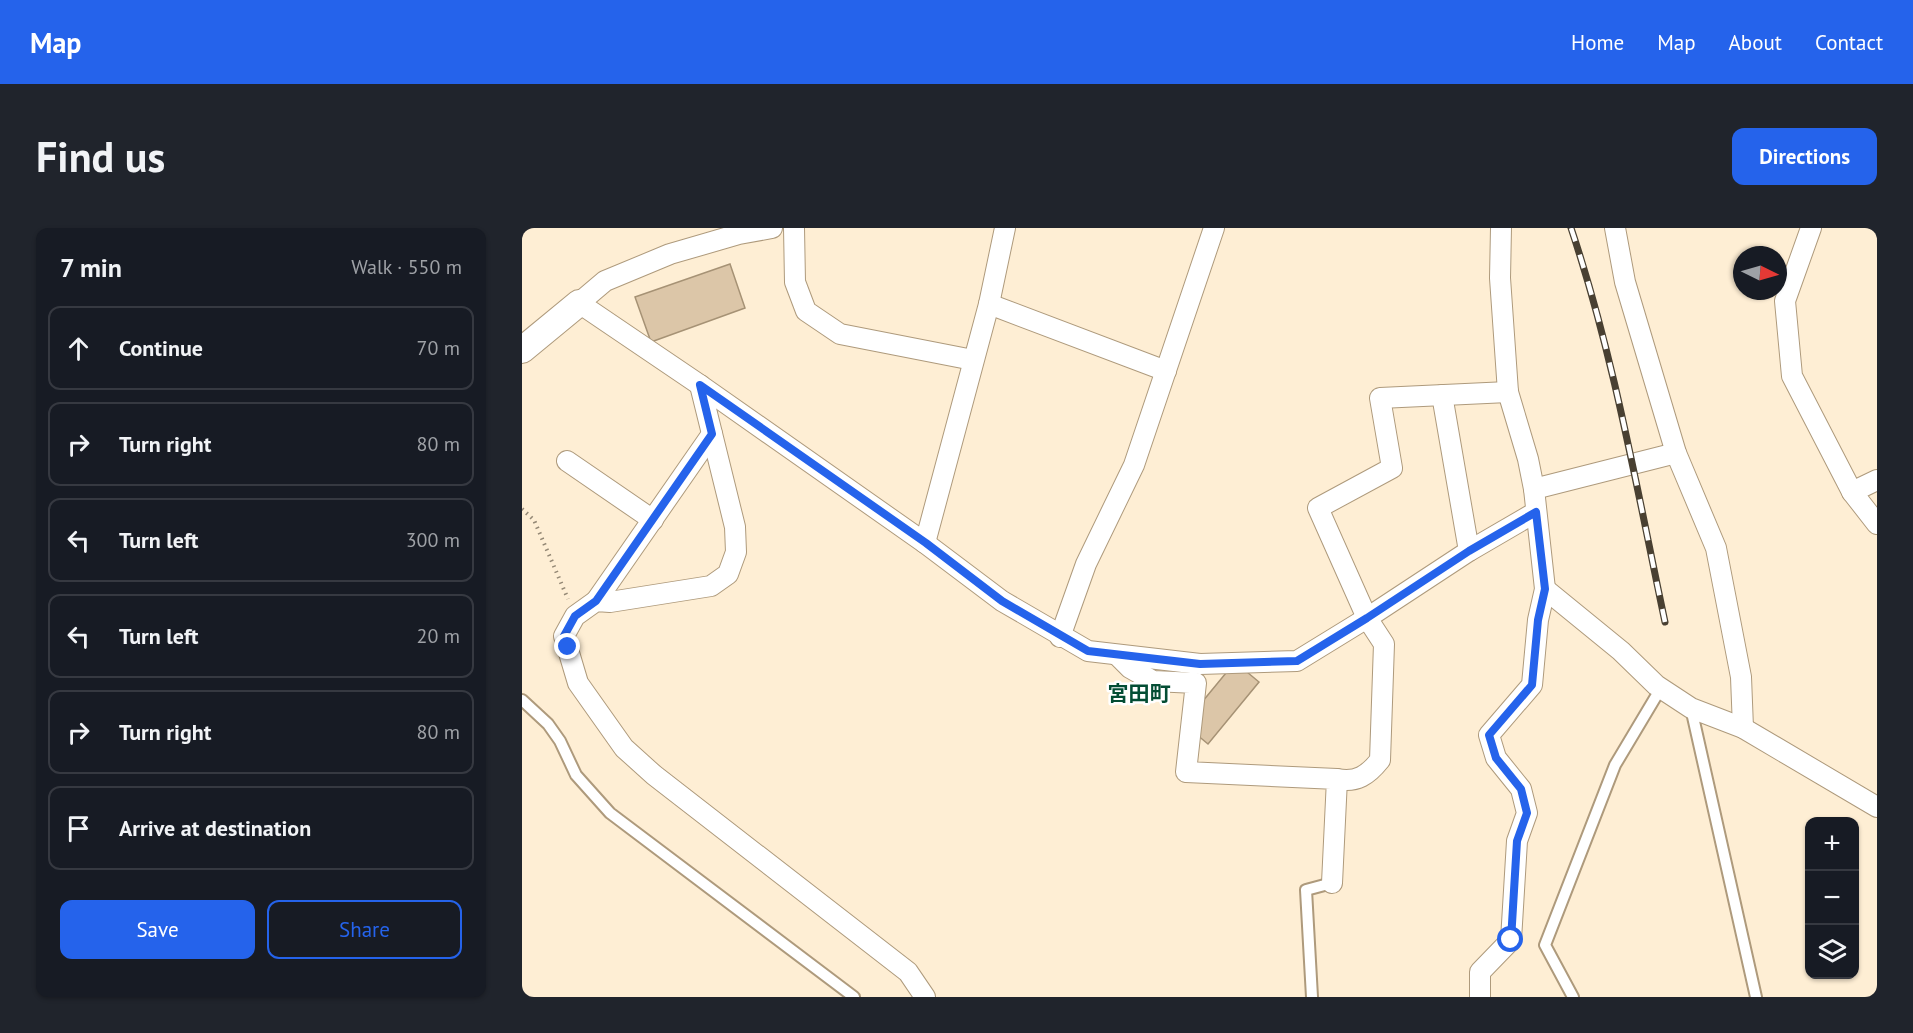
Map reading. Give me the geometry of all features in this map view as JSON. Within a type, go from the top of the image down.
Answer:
[{"type":"street","points":[[522,350],[605,281],[670,254],[739,234],[772,228]]},
{"type":"street","points":[[794,228],[795,282],[806,311],[840,334],[973,360]]},
{"type":"street","points":[[926,543],[989,304],[1005,228]]},
{"type":"street","points":[[1060,637],[1086,564],[1134,465],[1214,228]]},
{"type":"street","points":[[1480,997],[1480,972],[1511,940],[1517,841],[1527,813],[1521,789],[1496,758],[1489,735],[1532,685],[1538,620],[1545,589],[1534,489],[1528,459],[1508,392],[1500,278],[1501,228]]},
{"type":"street","points":[[1615,228],[1624,282],[1676,453],[1716,548],[1741,677],[1743,728]]},
{"type":"street","points":[[1811,228],[1785,301],[1792,376],[1852,492],[1877,524]]},
{"type":"street","points":[[579,303],[926,543],[1002,601],[1060,637],[1088,651],[1200,664],[1297,661],[1469,551],[1536,512]]},
{"type":"street","points":[[989,304],[1166,371]]},
{"type":"street","points":[[596,601],[610,602],[711,586],[728,574],[736,552],[735,527],[700,385]]},
{"type":"street","points":[[1118,656],[1130,668],[1153,681],[1196,683],[1186,772],[1350,781],[1369,774],[1380,760],[1384,644],[1367,618],[1318,508],[1392,468],[1380,398],[1508,392]]},
{"type":"street","points":[[1442,395],[1469,551]]},
{"type":"street","points":[[712,434],[596,601],[575,616],[564,636],[578,683],[624,748],[654,775],[908,972],[925,997]]},
{"type":"street","points":[[1534,489],[1676,453]]},
{"type":"street","points":[[567,461],[653,520]]},
{"type":"street","points":[[1852,492],[1877,480]]},
{"type":"street","points":[[1545,589],[1621,651],[1660,688],[1691,708],[1743,728],[1877,807]]},
{"type":"street","points":[[1332,883],[1337,779]]},
{"type":"lane","points":[[1573,997],[1545,945],[1615,765],[1660,688]]},
{"type":"lane","points":[[522,700],[548,724],[560,741],[576,775],[610,813],[854,997]]},
{"type":"lane","points":[[1691,708],[1756,997]]},
{"type":"lane","points":[[1312,997],[1306,890],[1332,883]]},
{"type":"path","points":[[522,509],[534,520],[575,616]]},
{"type":"building","points":[[730,264],[745,308],[651,342],[635,297]]},
{"type":"building","points":[[1235,662],[1259,682],[1208,744],[1184,724]]},
{"type":"railway","points":[[1571,228],[1612,374],[1665,622]]},
{"type":"district","name":"宮田町","points":[[1139,694]]},
{"type":"route","points":[[568,647],[564,636],[575,616],[596,601],[712,434],[700,385],[926,543],[1002,601],[1060,637],[1088,651],[1118,656],[1200,664],[1297,661],[1469,551],[1536,512],[1545,589],[1538,620],[1532,685],[1489,735],[1496,758],[1521,789],[1527,813],[1517,841],[1511,940]]}]
